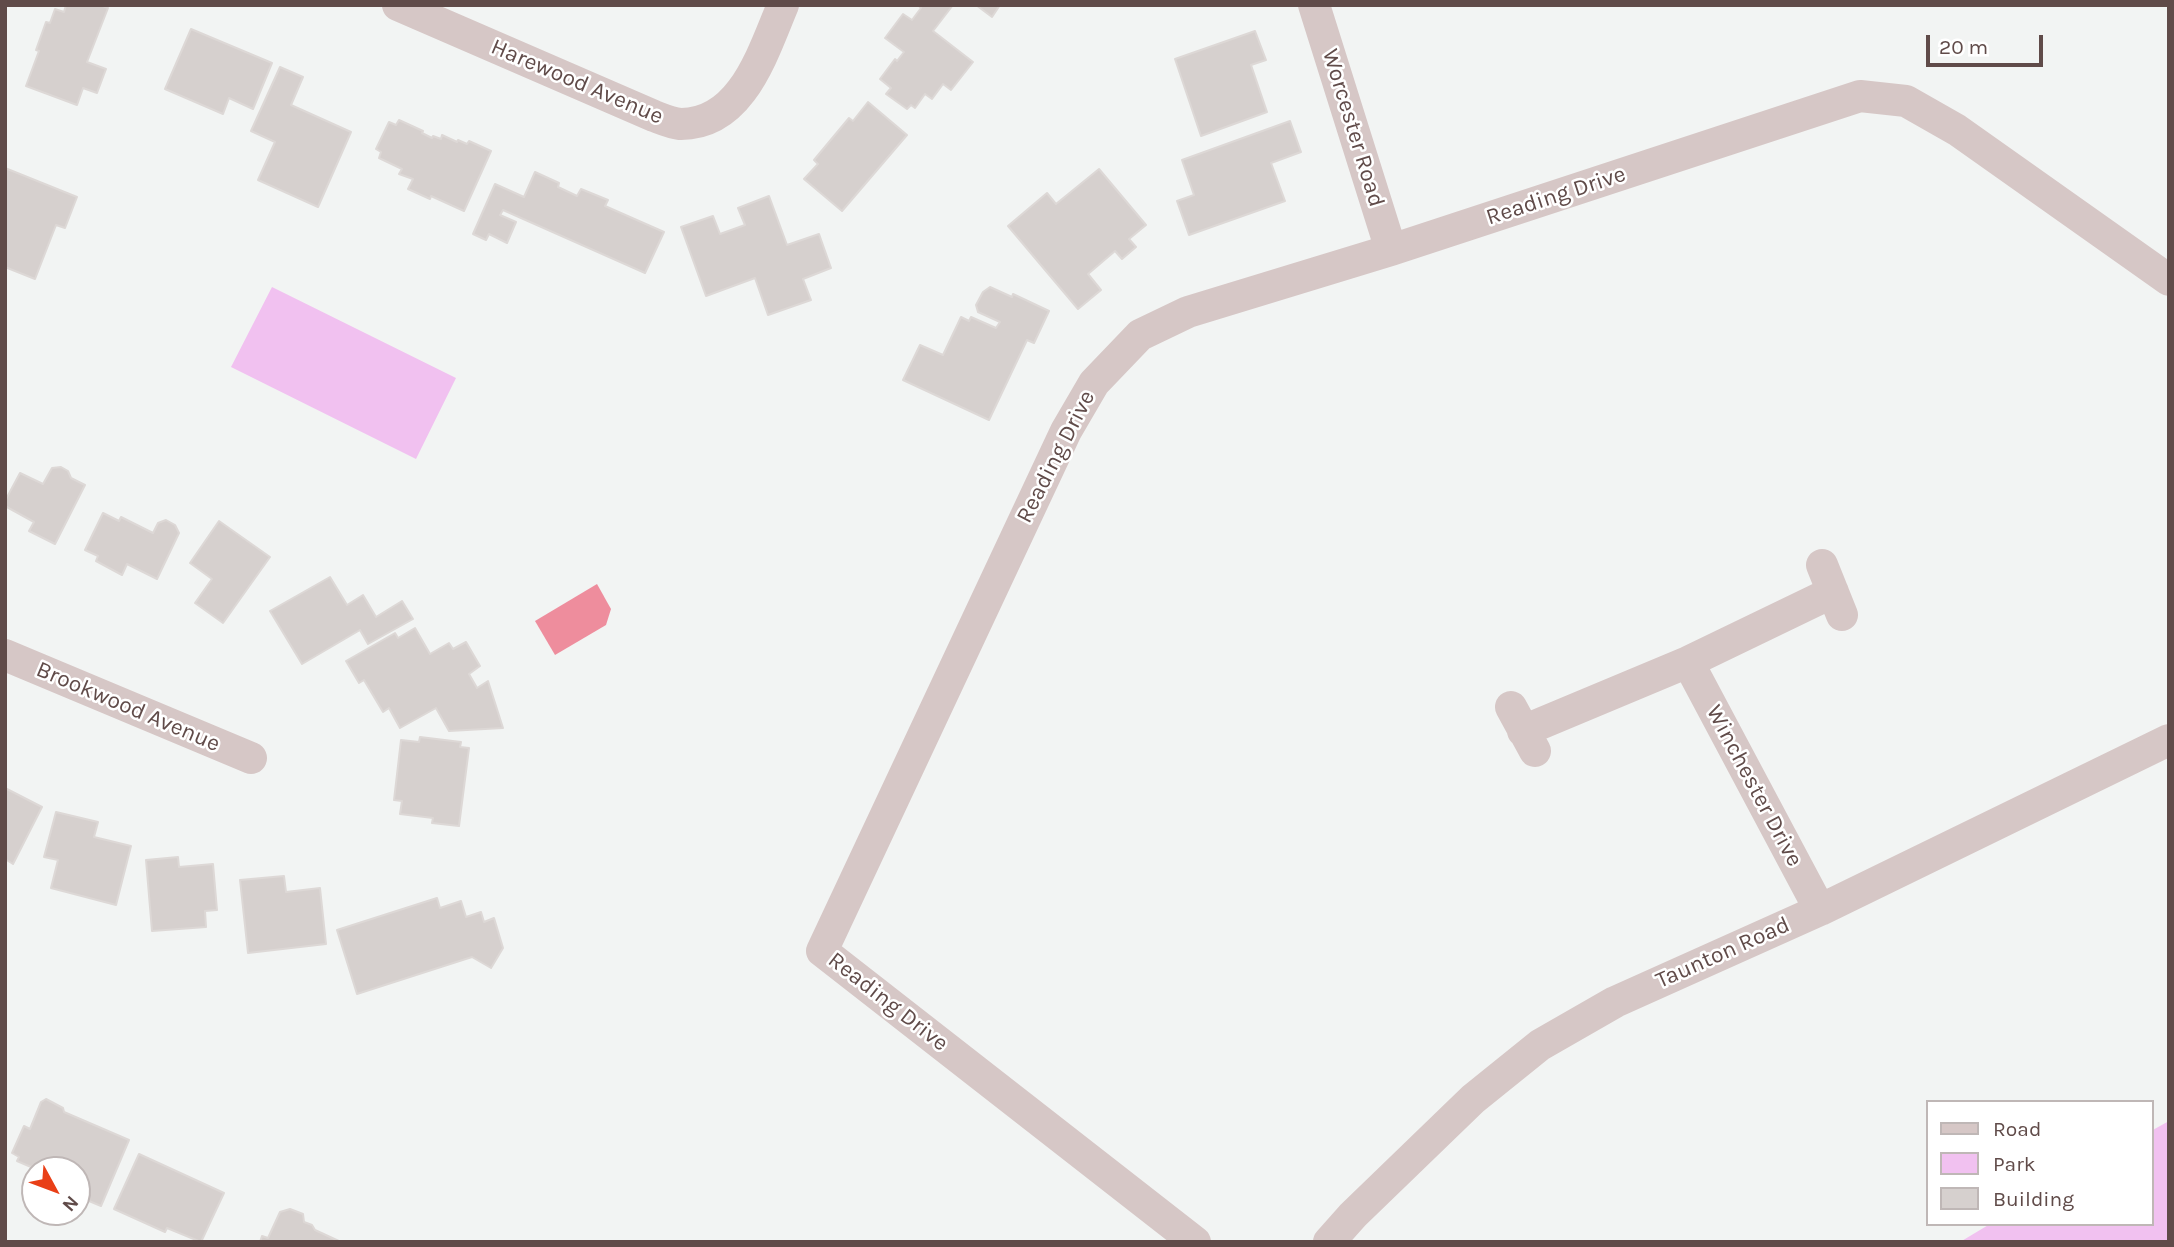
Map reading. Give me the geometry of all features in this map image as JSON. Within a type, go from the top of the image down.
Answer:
[{"type":"street","name":"Harewood Avenue","points":[[398,5],[677,124],[704,121],[725,109],[750,79],[783,5]]},
{"type":"street","name":"Worcester Road","points":[[1314,5],[1391,250]]},
{"type":"street","name":"Reading Drive","points":[[1195,1242],[822,951],[1060,443],[1094,383],[1140,335],[1188,312],[1391,250],[1860,96],[1906,101],[1957,130],[2169,280]]},
{"type":"street","points":[[1523,730],[1688,662],[1832,591]]},
{"type":"street","name":"Brookwood Avenue","points":[[5,655],[251,758]]},
{"type":"street","name":"Winchester Drive","points":[[1688,662],[1820,910]]},
{"type":"street","name":"Taunton Road","points":[[1329,1242],[1353,1215],[1473,1099],[1540,1045],[1615,1002],[1820,910],[2169,740]]},
{"type":"green space","points":[[272,287],[456,378],[416,459],[231,367]]},
{"type":"green space","points":[[2169,1121],[2169,1242],[1960,1242],[1987,1226],[2153,1226],[2153,1130]]},
{"type":"shaded area","points":[[597,584],[611,609],[606,625],[555,655],[535,621]]},
{"type":"building","points":[[66,5],[100,5],[108,8],[87,62],[106,69],[97,93],[83,88],[77,105],[26,86],[46,22],[50,23],[55,9],[64,12]]},
{"type":"building","points":[[918,5],[953,5],[933,31],[973,62],[951,90],[943,84],[932,99],[925,94],[915,108],[911,105],[907,109],[886,94],[891,88],[880,79],[904,52],[885,38],[903,14],[912,20],[921,8]]},
{"type":"building","points":[[976,5],[1000,5],[992,17]]},
{"type":"building","points":[[191,29],[272,63],[253,109],[229,98],[223,114],[165,89]]},
{"type":"building","points":[[1255,31],[1266,60],[1251,65],[1267,112],[1201,136],[1175,59]]},
{"type":"building","points":[[280,67],[303,77],[291,105],[351,132],[318,207],[258,180],[275,142],[251,131]]},
{"type":"building","points":[[868,102],[907,135],[842,211],[804,179],[818,164],[814,160],[849,118],[853,121]]},
{"type":"building","points":[[399,120],[432,138],[441,139],[442,135],[457,142],[458,140],[467,144],[469,141],[491,151],[464,211],[408,189],[413,179],[399,174],[402,169],[379,158],[381,152],[376,149],[389,122],[396,125]]},
{"type":"building","points":[[1290,121],[1301,152],[1271,163],[1285,201],[1189,235],[1177,201],[1194,195],[1182,160]]},
{"type":"building","points":[[5,168],[77,197],[65,228],[56,225],[35,279],[5,267]]},
{"type":"building","points":[[1099,169],[1146,225],[1129,239],[1136,247],[1122,259],[1115,251],[1088,274],[1101,290],[1078,309],[1008,226],[1047,193],[1056,204]]},
{"type":"building","points":[[535,172],[559,183],[558,187],[577,196],[581,189],[608,200],[605,206],[664,232],[645,273],[503,210],[500,215],[516,222],[507,243],[489,234],[486,240],[473,234],[495,184],[524,197]]},
{"type":"building","points":[[769,196],[787,245],[819,234],[831,268],[803,279],[811,300],[768,315],[755,278],[706,296],[681,227],[713,216],[720,234],[745,225],[738,208]]},
{"type":"building","points":[[990,287],[1012,297],[1013,294],[1049,311],[1034,343],[1027,340],[989,420],[903,380],[920,345],[943,355],[961,317],[969,321],[971,317],[996,328],[1000,322],[978,312],[976,305],[983,292]]},
{"type":"building","points":[[61,467],[68,471],[71,478],[85,485],[55,544],[29,531],[34,522],[5,506],[5,501],[20,473],[43,484],[52,468]]},
{"type":"building","points":[[103,513],[119,521],[121,517],[153,533],[158,523],[166,520],[175,525],[179,533],[157,579],[127,564],[122,575],[96,561],[98,556],[85,550]]},
{"type":"building","points":[[219,521],[270,557],[223,623],[195,603],[212,579],[190,563]]},
{"type":"building","points":[[330,577],[347,605],[363,595],[376,617],[402,601],[413,619],[368,644],[360,630],[302,664],[270,611]]},
{"type":"building","points":[[415,628],[430,654],[449,643],[453,649],[466,642],[480,666],[469,674],[477,688],[488,681],[503,728],[449,731],[436,708],[400,728],[389,708],[383,712],[364,680],[359,683],[346,661],[395,633],[398,638]]},
{"type":"building","points":[[420,737],[461,742],[460,747],[469,748],[459,826],[432,823],[433,818],[400,814],[402,801],[394,800],[401,740],[419,742]]},
{"type":"building","points":[[5,788],[42,807],[13,864],[5,859]]},
{"type":"building","points":[[56,812],[98,822],[94,837],[131,846],[116,905],[51,888],[58,860],[44,857]]},
{"type":"building","points":[[178,857],[179,867],[213,864],[217,910],[205,911],[206,927],[152,931],[146,860]]},
{"type":"building","points":[[284,876],[286,892],[320,888],[326,944],[248,953],[240,880]]},
{"type":"building","points":[[437,898],[440,908],[461,901],[466,917],[481,912],[484,922],[494,918],[503,948],[491,968],[472,957],[357,994],[337,930]]},
{"type":"building","points":[[46,1099],[63,1108],[64,1112],[129,1140],[101,1206],[91,1202],[91,1156],[21,1156],[21,1163],[17,1161],[19,1157],[12,1153],[24,1126],[30,1129],[41,1102]]},
{"type":"building","points":[[139,1154],[224,1193],[201,1242],[167,1228],[165,1232],[114,1209]]},
{"type":"building","points":[[290,1209],[303,1214],[304,1222],[312,1225],[315,1230],[341,1242],[260,1242],[262,1236],[268,1238],[280,1212]]}]
